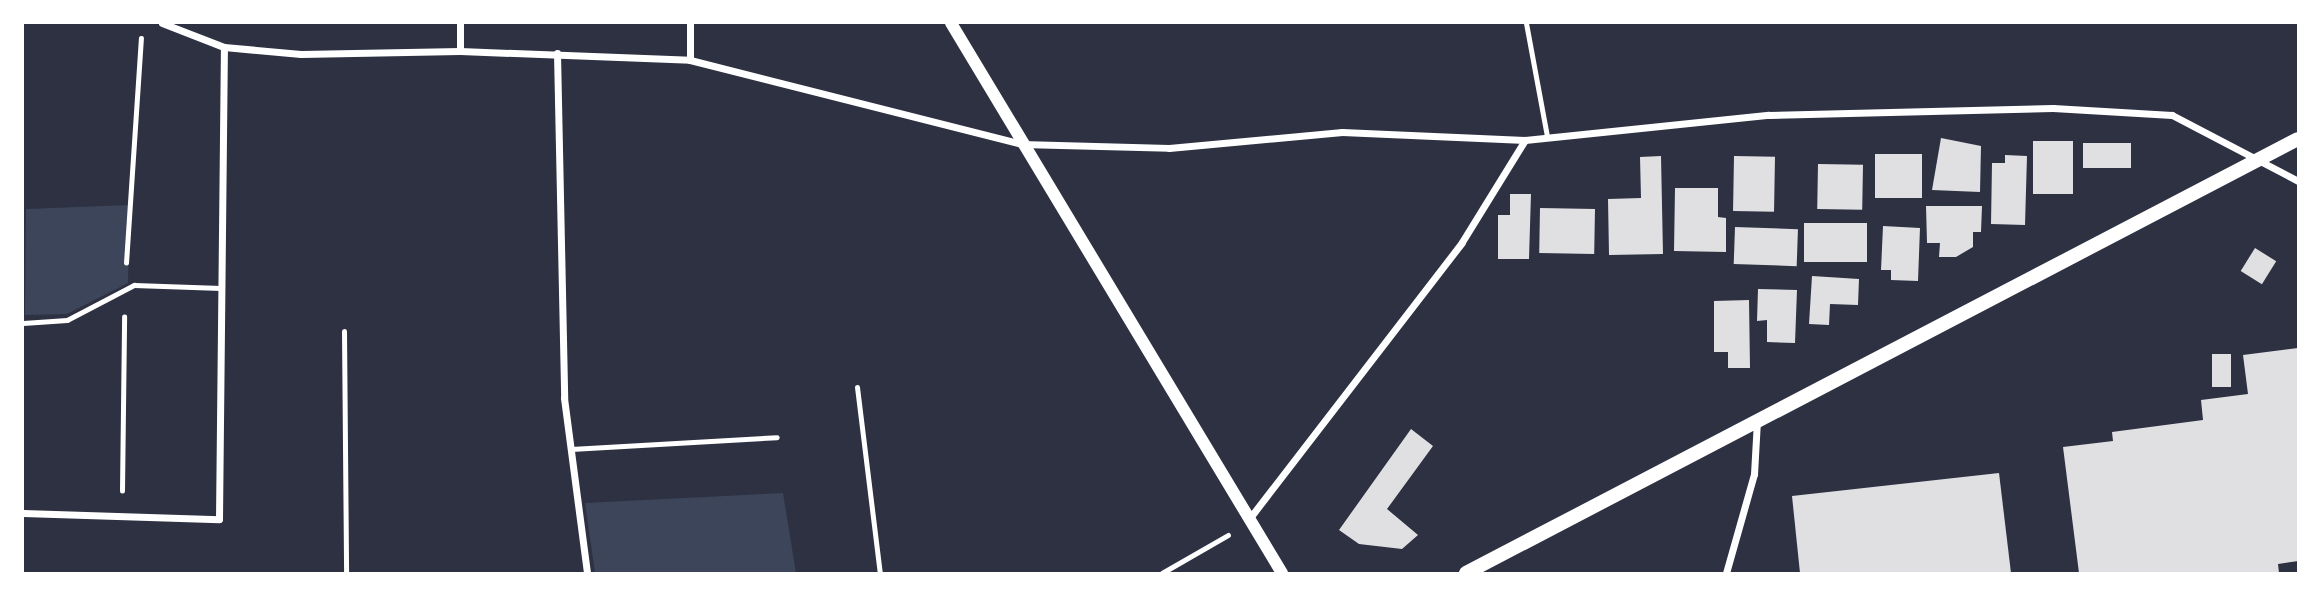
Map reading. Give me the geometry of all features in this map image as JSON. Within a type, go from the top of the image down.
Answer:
[{"type":"main road","points":[[1466,573],[1757,417],[2298,139]]},
{"type":"street","points":[[162,23],[224,47],[301,54],[460,51],[690,60],[1021,144],[1169,148],[1342,132],[1525,140],[1769,115],[2053,108],[2172,115],[2252,162],[2298,181]]},
{"type":"street","points":[[460,23],[460,51]]},
{"type":"street","points":[[690,23],[690,60]]},
{"type":"street","points":[[951,23],[1021,144],[1282,573]]},
{"type":"street","points":[[23,513],[219,519],[224,47]]},
{"type":"street","points":[[557,53],[564,398],[587,573]]},
{"type":"street","points":[[1249,519],[1462,242],[1525,140]]},
{"type":"street","points":[[1726,573],[1754,474],[1757,417]]},
{"type":"lane","points":[[1526,23],[1547,136]]},
{"type":"lane","points":[[23,323],[67,320],[134,285],[221,288]]},
{"type":"lane","points":[[344,331],[346,573]]},
{"type":"lane","points":[[857,387],[880,573]]},
{"type":"lane","points":[[571,449],[777,437]]},
{"type":"path","points":[[1162,573],[1249,519]]},
{"type":"shaded area","points":[[130,205],[128,283],[67,314],[25,315],[26,209]]},
{"type":"shaded area","points":[[783,493],[796,573],[595,573],[585,503]]},
{"type":"building","points":[[1941,138],[1981,146],[1980,192],[1932,190]]},
{"type":"building","points":[[2033,141],[2073,141],[2073,194],[2033,194]]},
{"type":"building","points":[[2083,143],[2131,143],[2131,168],[2083,168]]},
{"type":"building","points":[[1875,154],[1922,154],[1922,198],[1875,198]]},
{"type":"building","points":[[2005,155],[2027,156],[2025,225],[1991,224],[1992,163],[2005,163]]},
{"type":"building","points":[[1661,156],[1663,254],[1609,255],[1608,199],[1641,198],[1640,157]]},
{"type":"building","points":[[1734,156],[1775,157],[1774,212],[1733,211]]},
{"type":"building","points":[[1818,164],[1863,165],[1862,210],[1817,209]]},
{"type":"building","points":[[1675,188],[1718,188],[1718,217],[1726,218],[1726,252],[1674,251]]},
{"type":"building","points":[[1510,194],[1531,194],[1529,259],[1498,259],[1498,215],[1510,215]]},
{"type":"building","points":[[1926,206],[1982,206],[1981,232],[1973,232],[1973,247],[1956,257],[1939,257],[1940,243],[1927,243]]},
{"type":"building","points":[[1540,208],[1595,209],[1594,254],[1539,253]]},
{"type":"building","points":[[1804,223],[1867,223],[1867,262],[1804,262]]},
{"type":"building","points":[[1883,226],[1920,228],[1918,281],[1891,280],[1891,270],[1881,270]]},
{"type":"building","points":[[1735,227],[1798,229],[1797,266],[1734,264]]},
{"type":"building","points":[[2255,248],[2276,261],[2262,284],[2241,271]]},
{"type":"building","points":[[1812,276],[1859,279],[1858,305],[1830,304],[1829,325],[1809,324]]},
{"type":"building","points":[[1758,289],[1797,290],[1795,343],[1767,342],[1767,320],[1757,321]]},
{"type":"building","points":[[1749,300],[1750,368],[1728,368],[1728,352],[1714,352],[1714,301]]},
{"type":"building","points":[[2298,348],[2298,561],[2278,564],[2279,573],[2079,573],[2063,447],[2113,441],[2112,432],[2203,420],[2201,400],[2248,394],[2243,355]]},
{"type":"building","points":[[2212,354],[2231,354],[2231,387],[2212,387]]},
{"type":"building","points":[[1411,429],[1433,446],[1387,509],[1418,535],[1402,549],[1359,544],[1339,530]]},
{"type":"building","points":[[1999,473],[2011,573],[1800,573],[1792,496]]}]
